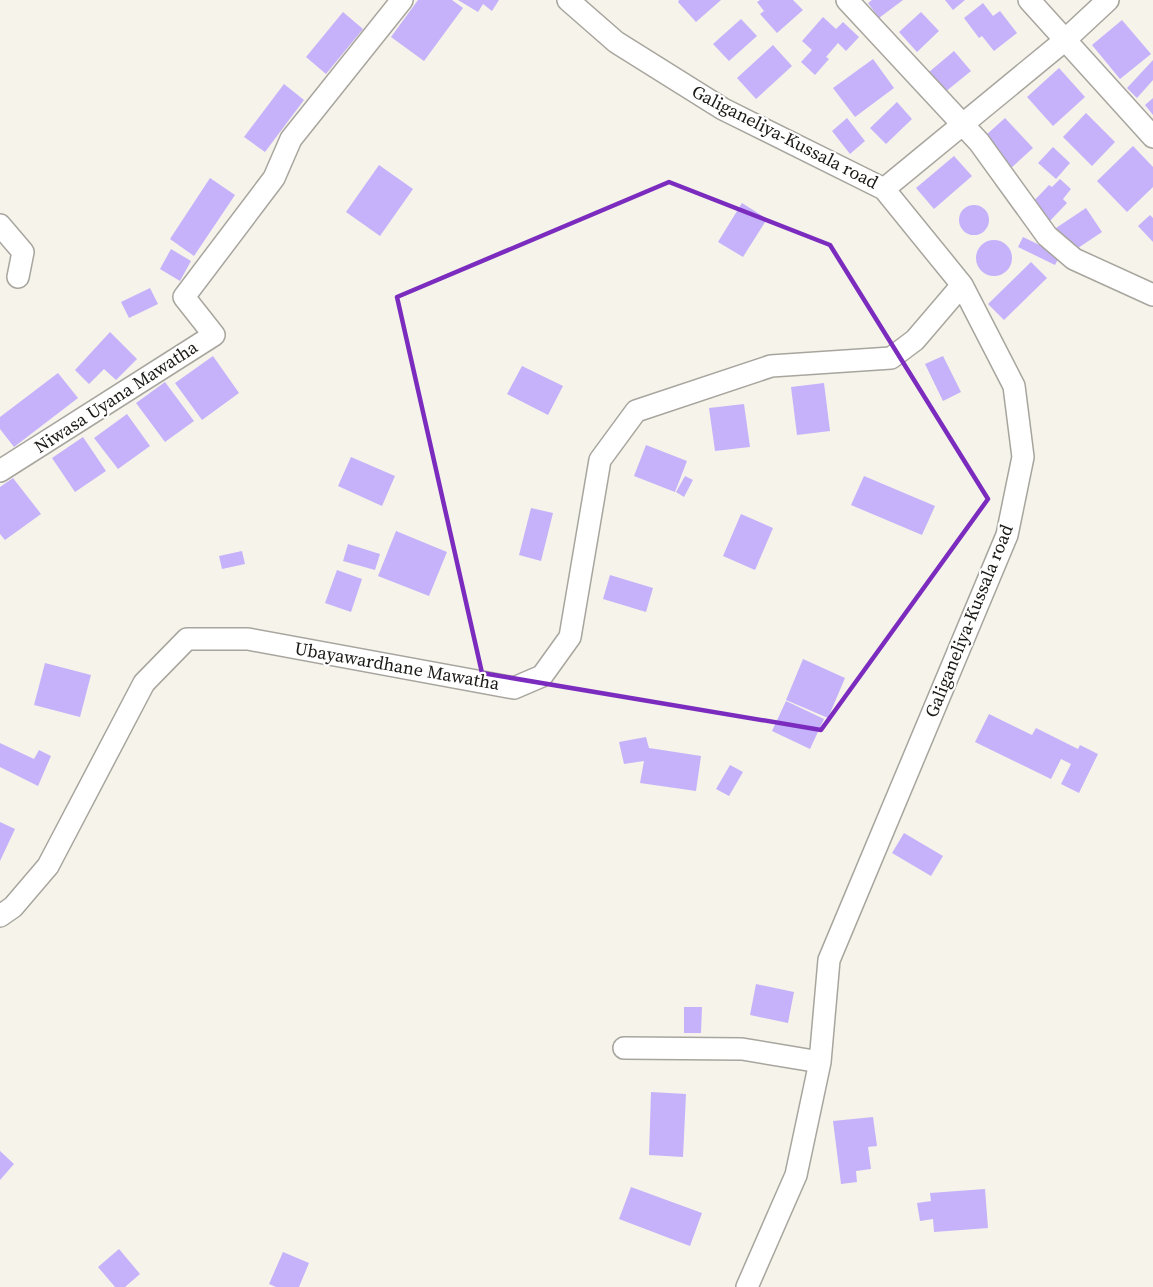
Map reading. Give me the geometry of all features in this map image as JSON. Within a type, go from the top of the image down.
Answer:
[{"type":"street","name":"Niwasa Uyana Mawatha","points":[[0,471],[214,334],[184,297],[274,178],[291,139],[402,0]]},
{"type":"street","name":"Galiganeliya-Kussala road","points":[[568,0],[616,42],[723,109],[884,189],[962,285],[1014,386],[1023,457],[1007,535],[829,960],[820,1062],[796,1175],[747,1287]]},
{"type":"street","points":[[847,0],[979,142],[1047,236],[1074,259],[1153,295]]},
{"type":"street","points":[[1029,0],[1153,137]]},
{"type":"street","points":[[884,189],[1064,40],[1108,0]]},
{"type":"street","points":[[0,225],[23,252],[18,278]]},
{"type":"street","name":"Ubayawardhane Mawatha","points":[[0,916],[13,907],[48,867],[144,683],[187,639],[248,639],[514,688],[542,676],[570,637],[600,460],[636,411],[771,366],[891,358],[915,340],[962,285]]},
{"type":"street","points":[[624,1048],[742,1049],[820,1062]]},
{"type":"highlighted area","points":[[669,182],[830,245],[988,499],[821,730],[482,673],[397,297]]},
{"type":"building","points":[[418,0],[452,0],[463,8],[424,61],[391,37]]},
{"type":"building","points":[[458,0],[499,0],[492,11],[483,4],[478,12]]},
{"type":"building","points":[[679,0],[721,0],[696,22],[678,2]]},
{"type":"building","points":[[760,0],[793,0],[803,10],[777,33],[760,14],[764,11],[757,2]]},
{"type":"building","points":[[872,0],[903,0],[879,18],[868,3]]},
{"type":"building","points":[[945,0],[965,0],[953,10]]},
{"type":"building","points":[[983,3],[993,16],[1000,11],[1017,33],[994,51],[982,36],[979,38],[964,18]]},
{"type":"building","points":[[343,12],[363,29],[326,74],[306,57]]},
{"type":"building","points":[[921,12],[939,31],[917,52],[899,32]]},
{"type":"building","points":[[823,17],[836,29],[843,22],[859,37],[846,51],[838,43],[826,57],[829,59],[815,75],[801,62],[812,50],[802,41]]},
{"type":"building","points":[[741,19],[757,36],[729,61],[713,44]]},
{"type":"building","points":[[1122,20],[1151,54],[1120,79],[1092,45]]},
{"type":"building","points":[[773,45],[792,66],[756,99],[737,78]]},
{"type":"building","points":[[954,51],[971,71],[939,97],[923,77]]},
{"type":"building","points":[[873,59],[894,88],[855,117],[833,88]]},
{"type":"building","points":[[1153,60],[1153,80],[1137,98],[1127,88]]},
{"type":"building","points":[[1059,68],[1085,97],[1053,126],[1027,97]]},
{"type":"building","points":[[284,84],[304,100],[265,152],[244,137]]},
{"type":"building","points":[[1153,98],[1153,115],[1145,105]]},
{"type":"building","points":[[897,102],[912,119],[886,144],[870,128]]},
{"type":"building","points":[[1086,113],[1115,142],[1092,166],[1063,137]]},
{"type":"building","points":[[847,118],[865,141],[850,154],[832,131]]},
{"type":"building","points":[[1005,118],[1033,148],[1010,169],[985,136]]},
{"type":"building","points":[[1133,146],[1153,167],[1153,187],[1127,212],[1097,181]]},
{"type":"building","points":[[1053,147],[1070,163],[1056,179],[1038,163]]},
{"type":"building","points":[[954,156],[972,176],[934,209],[916,188]]},
{"type":"building","points":[[379,165],[413,189],[380,236],[346,212]]},
{"type":"building","points":[[210,178],[235,195],[194,256],[170,239]]},
{"type":"building","points":[[1060,179],[1071,189],[1063,199],[1067,203],[1048,223],[1030,205],[1049,185],[1052,187]]},
{"type":"building","points":[[742,203],[767,219],[743,257],[718,242]]},
{"type":"building","points":[[974,205],[985,209],[989,220],[985,231],[974,235],[963,231],[959,220],[963,209]]},
{"type":"building","points":[[1086,208],[1102,232],[1072,252],[1056,228]]},
{"type":"building","points":[[1150,215],[1153,218],[1153,242],[1138,226]]},
{"type":"building","points":[[1023,237],[1060,255],[1055,265],[1018,247]]},
{"type":"building","points":[[994,240],[1007,245],[1012,258],[1007,271],[994,276],[981,271],[976,258],[981,245]]},
{"type":"building","points":[[171,249],[191,261],[180,281],[160,269]]},
{"type":"building","points":[[1031,262],[1047,278],[1004,320],[988,304]]},
{"type":"building","points":[[150,288],[158,304],[129,318],[121,302]]},
{"type":"building","points":[[110,332],[137,359],[116,380],[104,369],[89,384],[75,370]]},
{"type":"building","points":[[213,356],[239,393],[202,420],[175,383]]},
{"type":"building","points":[[943,356],[961,392],[943,401],[925,364]]},
{"type":"building","points":[[522,366],[563,386],[548,415],[507,394]]},
{"type":"building","points":[[58,373],[78,398],[14,447],[0,429],[0,417]]},
{"type":"building","points":[[165,382],[194,421],[165,442],[136,403]]},
{"type":"building","points":[[824,383],[830,431],[797,435],[791,387]]},
{"type":"building","points":[[744,404],[750,447],[715,451],[709,408]]},
{"type":"building","points":[[127,414],[150,446],[118,469],[94,438]]},
{"type":"building","points":[[83,437],[106,471],[75,492],[52,458]]},
{"type":"building","points":[[646,445],[687,461],[675,492],[634,476]]},
{"type":"building","points":[[351,457],[395,476],[382,506],[338,486]]},
{"type":"building","points":[[685,476],[693,480],[684,497],[676,492]]},
{"type":"building","points":[[864,476],[935,506],[922,535],[851,505]]},
{"type":"building","points":[[13,478],[41,514],[5,540],[0,534],[0,487]]},
{"type":"building","points":[[531,508],[553,513],[541,561],[519,555]]},
{"type":"building","points":[[741,514],[773,528],[755,570],[723,556]]},
{"type":"building","points":[[396,531],[447,552],[429,596],[378,576]]},
{"type":"building","points":[[348,544],[380,554],[375,570],[343,561]]},
{"type":"building","points":[[242,551],[245,564],[222,569],[219,556]]},
{"type":"building","points":[[337,570],[362,579],[351,612],[325,603]]},
{"type":"building","points":[[610,575],[653,588],[646,612],[603,599]]},
{"type":"building","points":[[803,659],[845,678],[828,718],[786,700]]},
{"type":"building","points":[[45,663],[91,675],[80,717],[34,705]]},
{"type":"building","points":[[786,701],[824,719],[810,749],[772,731]]},
{"type":"building","points":[[989,714],[1032,735],[1036,728],[1078,749],[1080,745],[1098,754],[1079,793],[1061,784],[1071,764],[1061,759],[1051,779],[975,742]]},
{"type":"building","points":[[646,737],[649,748],[701,756],[696,791],[640,783],[644,761],[624,764],[619,742]]},
{"type":"building","points":[[0,743],[34,759],[39,750],[51,756],[38,786],[0,767]]},
{"type":"building","points":[[730,765],[743,772],[729,796],[716,789]]},
{"type":"building","points":[[0,822],[15,829],[0,861]]},
{"type":"building","points":[[904,833],[943,856],[931,876],[892,853]]},
{"type":"building","points":[[756,984],[794,992],[788,1023],[750,1015]]},
{"type":"building","points":[[684,1007],[702,1007],[701,1033],[684,1033]]},
{"type":"building","points":[[651,1092],[686,1094],[683,1157],[649,1155]]},
{"type":"building","points":[[873,1117],[877,1146],[868,1147],[871,1169],[856,1171],[857,1182],[841,1184],[833,1121]]},
{"type":"building","points":[[0,1151],[14,1164],[0,1180]]},
{"type":"building","points":[[631,1187],[702,1213],[690,1246],[619,1219]]},
{"type":"building","points":[[985,1189],[988,1228],[934,1232],[933,1219],[920,1221],[917,1203],[931,1201],[930,1193]]},
{"type":"building","points":[[119,1249],[140,1274],[125,1287],[115,1287],[98,1267]]},
{"type":"building","points":[[283,1252],[309,1263],[299,1287],[276,1287],[269,1284]]}]
